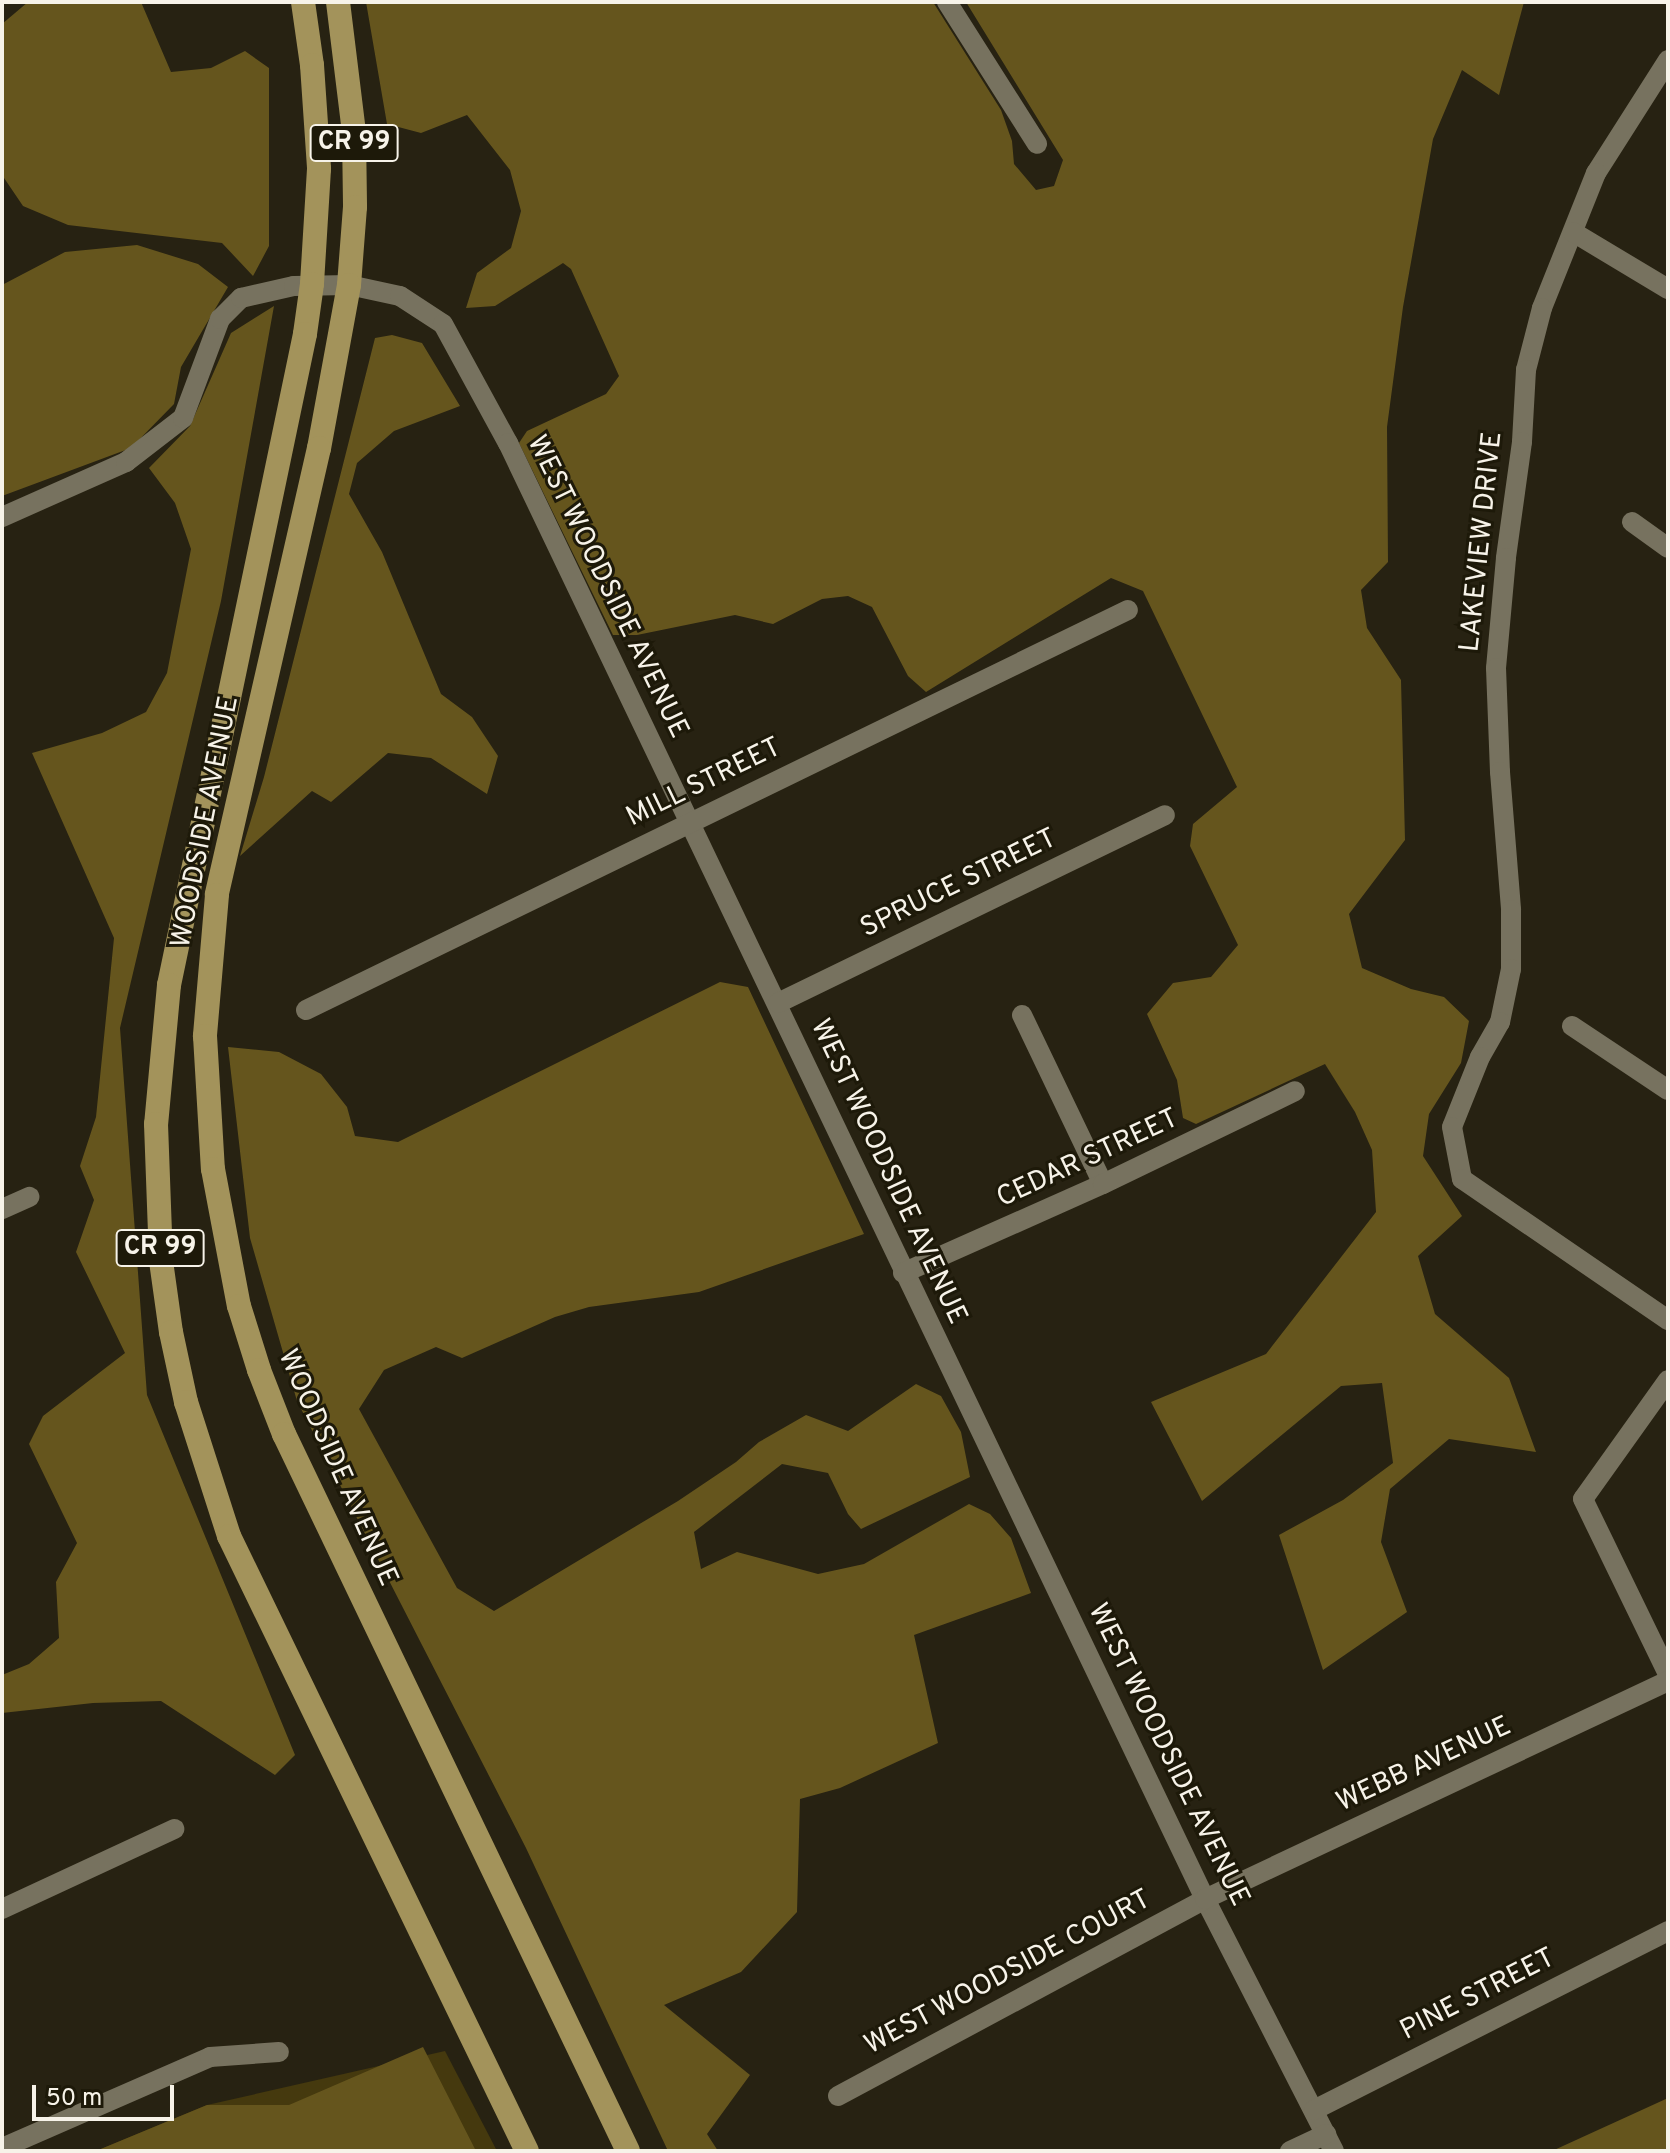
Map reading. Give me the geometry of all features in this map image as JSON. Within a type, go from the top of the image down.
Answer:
[{"type":"main road","name":"WOODSIDE AVENUE","points":[[303,2],[312,65],[331,284],[319,448],[217,895],[205,1036],[213,1169],[239,1306],[284,1434],[628,2151]]},
{"type":"main road","name":"WOODSIDE AVENUE","points":[[338,2],[354,133],[355,207],[331,284],[303,348],[169,985],[156,1124],[156,1194],[161,1261],[171,1332],[186,1402],[229,1536],[527,2151]]},
{"type":"street","points":[[947,2],[1037,144]]},
{"type":"street","name":"LAKEVIEW DRIVE","points":[[1668,60],[1596,173],[1542,308],[1526,370],[1522,442],[1506,558],[1496,668],[1500,772],[1511,910],[1511,969],[1500,1022],[1480,1057],[1452,1127],[1462,1179],[1668,1320]]},
{"type":"street","points":[[1573,232],[1668,289]]},
{"type":"street","points":[[2,517],[126,462],[183,418],[220,319],[241,298],[331,284]]},
{"type":"street","name":"WEST WOODSIDE AVENUE","points":[[331,284],[386,291],[415,303],[443,324],[453,339],[508,443],[688,822],[778,1003],[903,1273],[1205,1899],[1330,2142]]},
{"type":"street","points":[[1632,522],[1668,548]]},
{"type":"street","name":"MILL STREET","points":[[306,1010],[1128,610]]},
{"type":"street","name":"SPRUCE STREET","points":[[778,1003],[1165,815]]},
{"type":"street","points":[[1022,1015],[1103,1184]]},
{"type":"street","points":[[1572,1026],[1668,1090]]},
{"type":"street","name":"CEDAR STREET","points":[[903,1273],[1103,1184],[1295,1091]]},
{"type":"street","points":[[2,1209],[29,1197]]},
{"type":"street","points":[[1668,1380],[1583,1499],[1668,1674]]},
{"type":"street","name":"WEBB AVENUE","points":[[1205,1899],[1668,1681]]},
{"type":"street","points":[[2,1909],[174,1829]]},
{"type":"street","name":"WEST WOODSIDE COURT","points":[[838,2096],[1205,1899]]},
{"type":"street","name":"PINE STREET","points":[[1314,2110],[1668,1931]]},
{"type":"street","points":[[2,2148],[210,2057],[279,2052]]},
{"type":"street","points":[[1290,2151],[1330,2142]]},
{"type":"shaded area","points":[[28,2],[141,2],[171,72],[211,68],[245,51],[269,68],[269,246],[253,276],[222,243],[68,225],[23,206],[2,175],[2,24]]},
{"type":"shaded area","points":[[366,2],[933,2],[1001,110],[1012,141],[1014,164],[1036,190],[1054,186],[1063,160],[966,2],[1524,2],[1499,95],[1462,70],[1433,139],[1403,307],[1387,427],[1388,562],[1361,590],[1367,628],[1401,680],[1405,840],[1349,914],[1362,968],[1411,989],[1444,997],[1469,1021],[1461,1063],[1429,1114],[1423,1156],[1462,1216],[1418,1256],[1435,1314],[1509,1378],[1536,1452],[1449,1439],[1390,1489],[1381,1542],[1407,1612],[1323,1670],[1279,1535],[1343,1500],[1393,1463],[1382,1383],[1341,1386],[1202,1501],[1151,1402],[1266,1354],[1376,1212],[1372,1150],[1355,1112],[1325,1064],[1196,1124],[1183,1118],[1177,1080],[1147,1014],[1173,983],[1211,977],[1238,945],[1190,846],[1193,824],[1237,787],[1143,591],[1111,578],[926,692],[908,676],[872,607],[848,596],[822,599],[773,624],[735,615],[637,635],[613,635],[519,443],[527,431],[606,394],[619,376],[571,269],[563,263],[495,306],[466,308],[477,273],[511,248],[521,211],[510,170],[467,115],[421,133],[387,124]]},
{"type":"shaded area","points":[[137,245],[198,264],[228,287],[181,367],[174,404],[131,448],[2,496],[2,285],[65,252]]},
{"type":"shaded area","points":[[274,306],[221,601],[120,1028],[147,1395],[295,1755],[275,1775],[161,1701],[93,1703],[2,1713],[2,1675],[29,1664],[59,1638],[56,1582],[77,1543],[29,1444],[43,1416],[125,1353],[76,1252],[94,1200],[80,1166],[96,1117],[114,938],[32,753],[102,733],[146,712],[167,673],[191,549],[175,503],[149,468],[190,426],[231,333]]},
{"type":"shaded area","points":[[392,335],[422,343],[460,406],[394,431],[357,463],[349,494],[382,552],[441,694],[472,717],[498,756],[487,794],[431,758],[388,753],[331,802],[312,791],[240,856],[264,777],[375,338]]},
{"type":"shaded area","points":[[720,982],[748,987],[864,1234],[699,1292],[589,1307],[555,1317],[462,1358],[436,1347],[384,1370],[359,1409],[457,1588],[494,1611],[678,1501],[736,1462],[759,1442],[806,1415],[848,1431],[916,1384],[941,1396],[961,1432],[970,1477],[861,1529],[848,1514],[828,1473],[782,1464],[694,1532],[701,1569],[737,1552],[818,1574],[864,1564],[969,1504],[990,1514],[1011,1538],[1031,1593],[914,1635],[938,1743],[840,1788],[800,1799],[797,1912],[741,1972],[664,2005],[750,2075],[707,2134],[718,2151],[668,2151],[526,1848],[297,1401],[250,1238],[228,1047],[279,1052],[321,1074],[347,1107],[355,1136],[398,1142]]},
{"type":"shaded area","points":[[423,2047],[476,2151],[96,2151],[207,2105],[289,2105]]},
{"type":"shaded area","points":[[445,2051],[497,2151],[96,2151],[207,2105]]},
{"type":"shaded area","points":[[1668,2098],[1668,2151],[1552,2151]]}]
